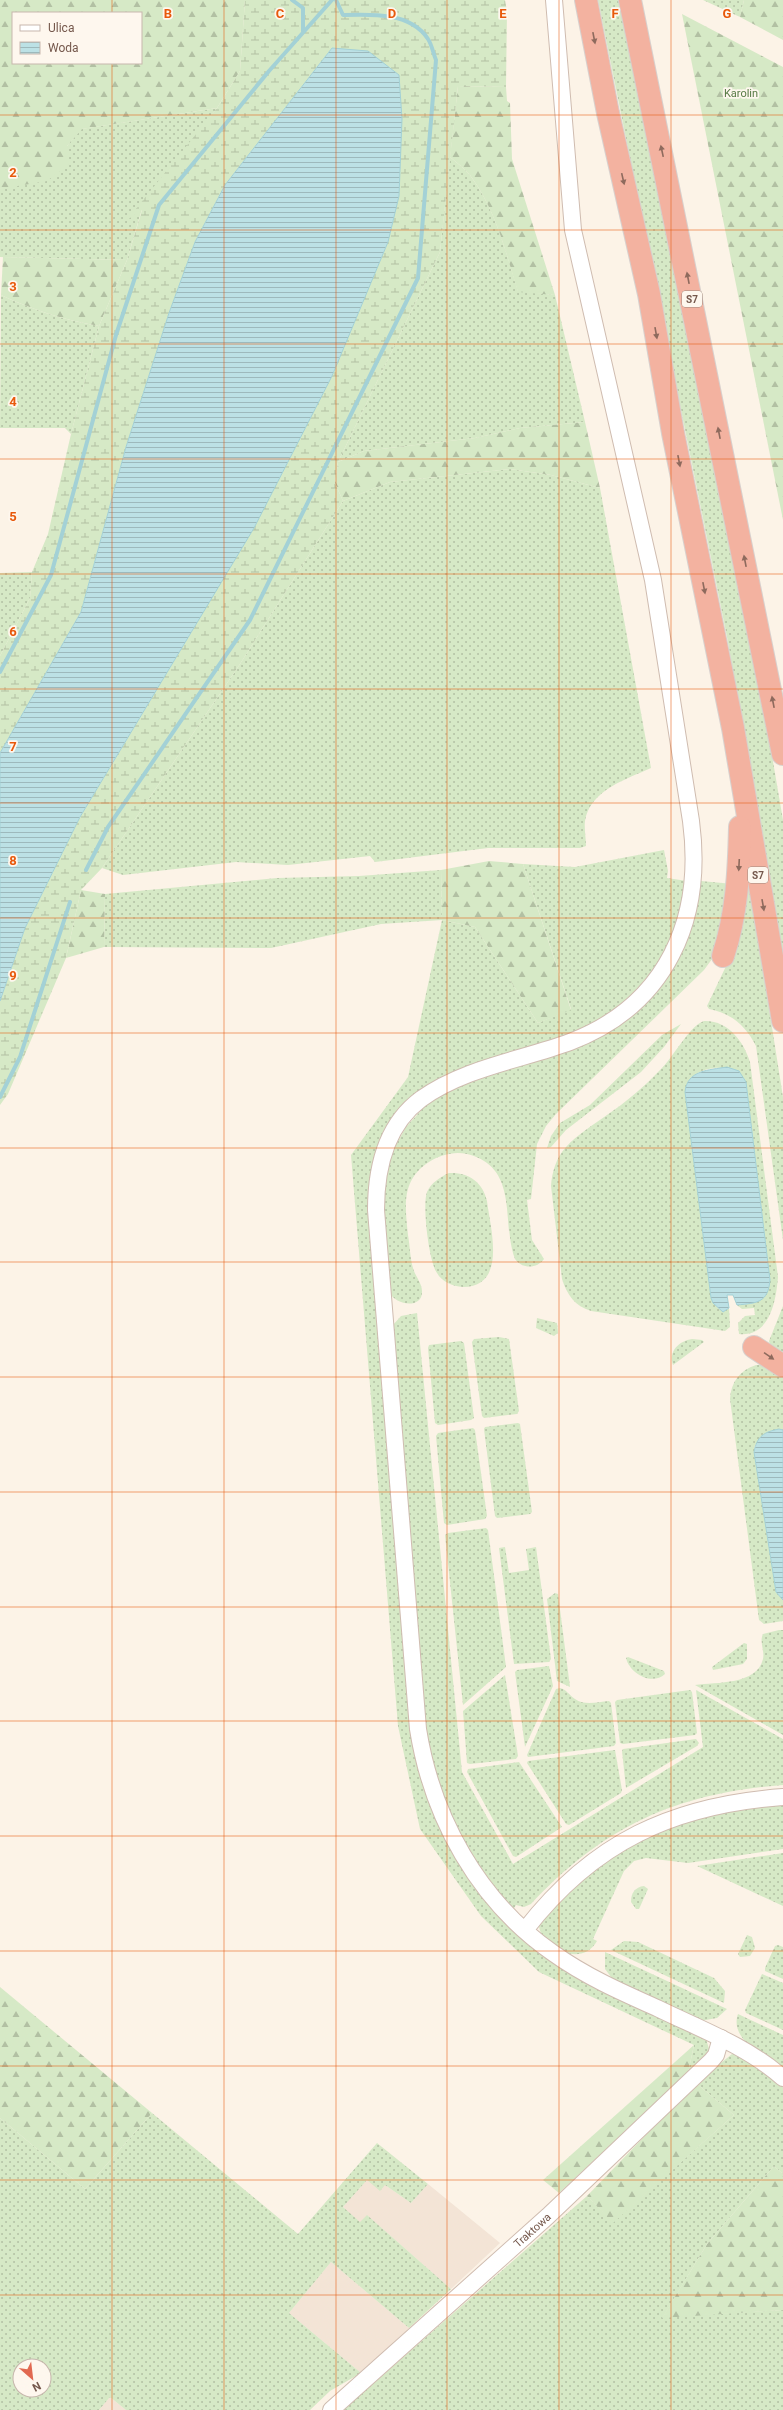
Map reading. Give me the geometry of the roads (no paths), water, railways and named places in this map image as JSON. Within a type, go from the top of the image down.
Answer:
[{"type":"highway","name":"S7","points":[[586,0],[608,113],[649,294],[673,433],[733,728],[783,1021]]},
{"type":"highway","name":"S7","points":[[630,0],[783,754]]},
{"type":"highway","points":[[723,956],[732,926],[740,866],[740,823],[733,728]]},
{"type":"highway","points":[[754,1347],[783,1366]]},
{"type":"street","points":[[554,0],[573,230],[653,580],[693,840],[695,864],[692,894],[685,924],[671,958],[640,998],[596,1030],[570,1041],[447,1083],[420,1100],[408,1112],[388,1142],[381,1161],[376,1187],[376,1210],[415,1704],[422,1752],[436,1798],[457,1846],[481,1883],[525,1930],[552,1953],[594,1978],[721,2038],[758,2058],[783,2078]]},
{"type":"street","points":[[525,1930],[569,1881],[609,1850],[632,1836],[663,1821],[702,1808],[727,1803],[783,1797]]},
{"type":"street","name":"Traktowa","points":[[330,2410],[548,2216],[711,2061],[716,2054],[721,2038]]},
{"type":"water","points":[[332,48],[368,51],[399,75],[402,119],[399,196],[388,242],[332,376],[254,528],[80,817],[25,928],[0,1001],[0,753],[81,612],[126,447],[169,313],[195,242],[225,185]]},
{"type":"water","points":[[727,1067],[739,1071],[746,1082],[770,1280],[767,1293],[756,1302],[737,1305],[733,1295],[727,1295],[729,1308],[723,1312],[713,1303],[711,1298],[685,1092],[690,1079],[694,1075],[706,1070]]},
{"type":"water","points":[[779,1429],[783,1430],[783,1600],[776,1592],[754,1452],[759,1438],[765,1433]]},
{"type":"waterway","points":[[292,0],[303,8],[303,31]]},
{"type":"waterway","points":[[0,672],[51,575],[116,335],[159,205],[269,71],[332,0]]},
{"type":"waterway","points":[[86,870],[108,827],[250,620],[418,278],[436,60],[431,44],[421,30],[401,19],[390,16],[343,15],[336,0]]},
{"type":"waterway","points":[[0,1097],[20,1057],[70,902]]},
{"type":"park label","name":"Karolin","points":[[741,93]]}]
